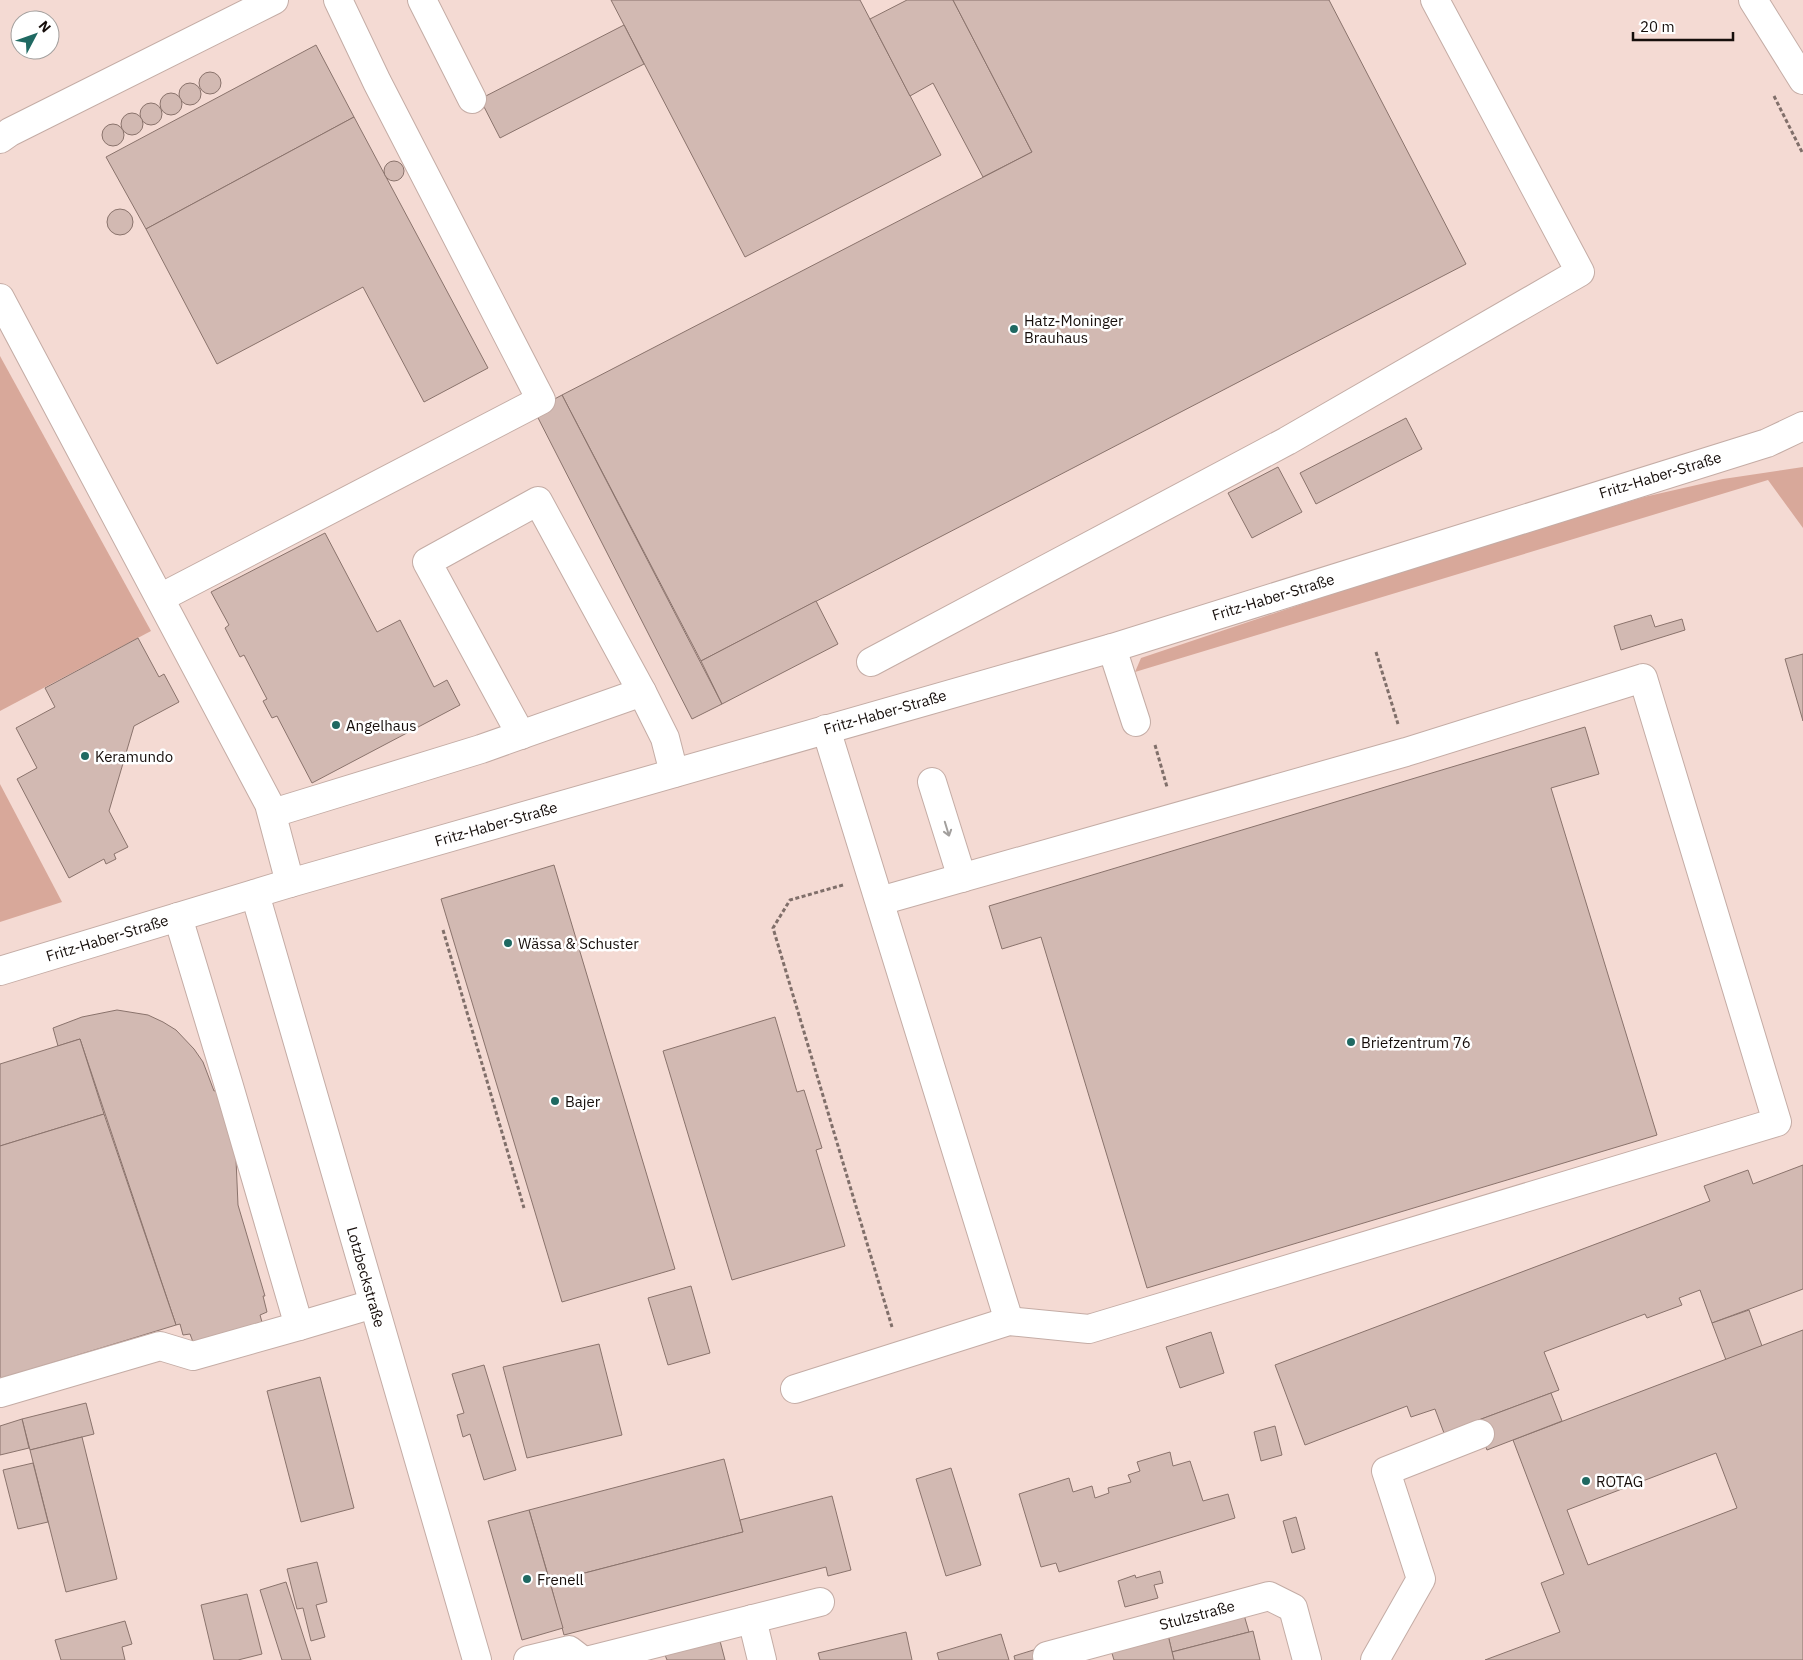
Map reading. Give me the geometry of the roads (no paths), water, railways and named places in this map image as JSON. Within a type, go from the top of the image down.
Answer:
[{"type":"street","points":[[0,139],[10,132],[274,0]]},
{"type":"street","points":[[160,598],[541,400],[377,82],[338,0]]},
{"type":"street","points":[[422,0],[472,99]]},
{"type":"street","points":[[871,662],[1287,441],[1580,272],[1435,0]]},
{"type":"street","points":[[1753,0],[1803,80]]},
{"type":"street","points":[[0,298],[273,813],[290,883]]},
{"type":"street","name":"Fritz-Haber-Straße","points":[[0,970],[290,883],[1112,648],[1767,442],[1803,426]]},
{"type":"street","name":"Fritz-Haber-Straße","points":[[1767,442],[1803,443]]},
{"type":"street","points":[[521,735],[427,562],[538,501],[642,692],[665,738],[674,773]]},
{"type":"street","points":[[1112,648],[1144,729]]},
{"type":"street","points":[[795,1389],[1009,1322],[1089,1329],[1777,1122],[1643,678],[1406,752],[962,878],[876,888]]},
{"type":"street","points":[[273,813],[481,749],[642,692]]},
{"type":"street","points":[[826,729],[1009,1322]]},
{"type":"street","points":[[932,782],[962,878]]},
{"type":"street","name":"Lotzbeckstraße","points":[[254,894],[477,1660]]},
{"type":"street","points":[[178,917],[230,1086],[299,1326]]},
{"type":"street","points":[[0,1393],[160,1346],[193,1356],[373,1304]]},
{"type":"street","points":[[1375,1660],[1421,1580],[1386,1471],[1480,1434]]},
{"type":"street","name":"Stulzstraße","points":[[1048,1656],[1086,1653],[1269,1596],[1293,1608],[1307,1660]]},
{"type":"street","points":[[590,1660],[820,1602]]},
{"type":"street","points":[[752,1619],[762,1660]]},
{"type":"street","points":[[528,1660],[569,1650],[582,1660]]},
{"type":"place","name":"Hatz-Moninger Brauhaus","points":[[1014,329]]},
{"type":"place","name":"Angelhaus","points":[[336,725]]},
{"type":"place","name":"Keramundo","points":[[85,756]]},
{"type":"place","name":"Wässa & Schuster","points":[[508,943]]},
{"type":"place","name":"Briefzentrum 76","points":[[1351,1042]]},
{"type":"place","name":"Bajer","points":[[555,1101]]},
{"type":"place","name":"ROTAG","points":[[1586,1481]]},
{"type":"place","name":"Frenell","points":[[527,1579]]}]
